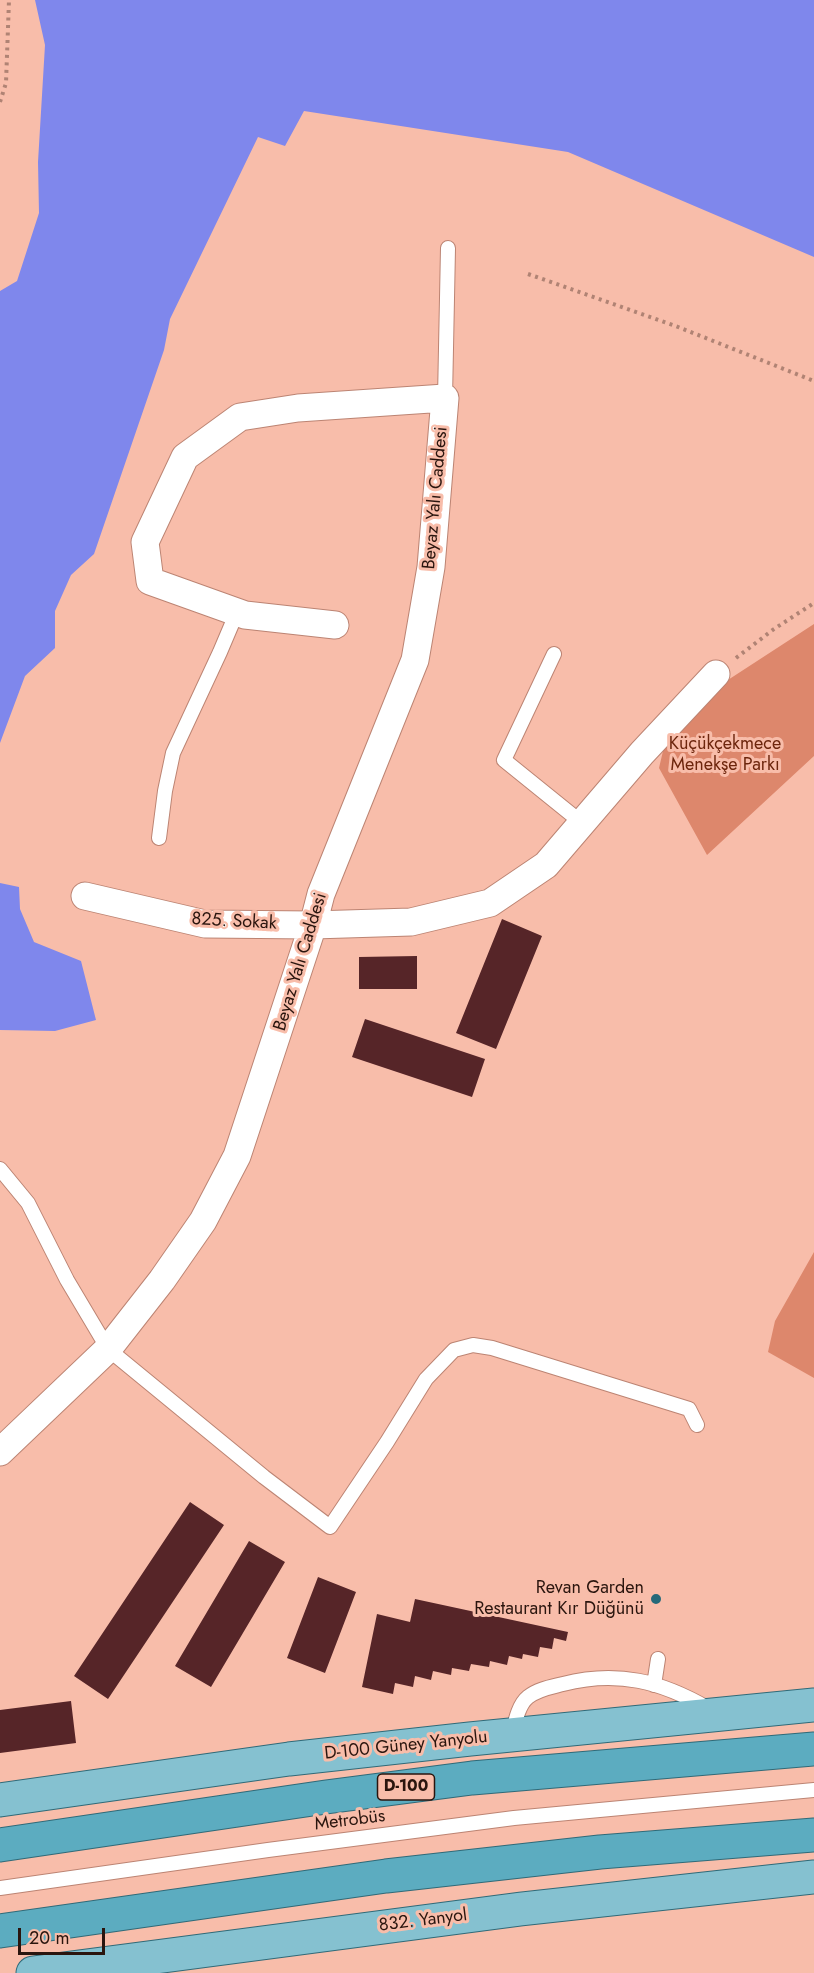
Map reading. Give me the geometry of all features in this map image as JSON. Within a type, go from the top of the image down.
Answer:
[{"type":"highway","name":"D-100","points":[[0,1845],[472,1778],[814,1749]]},
{"type":"highway","points":[[0,1931],[386,1876],[600,1852],[814,1835]]},
{"type":"main road","name":"D-100 Güney Yanyolu","points":[[0,1800],[289,1759],[814,1705]]},
{"type":"main road","name":"832. Yanyol","points":[[33,1973],[521,1909],[814,1877]]},
{"type":"street","points":[[335,626],[245,615],[150,581],[145,542],[185,457],[240,417],[298,408],[445,398]]},
{"type":"street","name":"Beyaz Yalı Caddesi","points":[[0,1452],[108,1349],[162,1280],[203,1221],[237,1156],[313,925],[321,894],[415,660],[431,567],[445,398]]},
{"type":"street","name":"825. Sokak","points":[[86,897],[205,924],[313,925],[411,922],[490,903],[546,865],[642,753],[716,674]]},
{"type":"lane","points":[[445,398],[448,248]]},
{"type":"lane","points":[[159,838],[173,753],[237,612]]},
{"type":"lane","points":[[554,654],[504,760],[582,823]]},
{"type":"lane","points":[[0,1169],[28,1203],[67,1280],[108,1349],[264,1477],[330,1527],[426,1379],[454,1350],[473,1345],[517,1354],[689,1409],[697,1425]]},
{"type":"lane","points":[[654,1685],[658,1659]]},
{"type":"lane","points":[[512,1735],[518,1713],[526,1698],[540,1690],[570,1682],[607,1677],[634,1678],[698,1702],[719,1714]]},
{"type":"lane","name":"Metrobüs","points":[[0,1888],[514,1818],[814,1790]]},
{"type":"path","points":[[0,102],[6,83],[9,0]]},
{"type":"path","points":[[528,274],[673,326],[814,381]]},
{"type":"path","points":[[716,674],[774,629],[814,603]]},
{"type":"green space","name":"Küçükçekmece Menekşe Parkı","points":[[814,624],[814,756],[707,855],[659,768],[671,717]]},
{"type":"green space","points":[[814,1252],[814,1378],[768,1352],[775,1321]]},
{"type":"water","points":[[35,0],[814,0],[814,257],[568,152],[304,111],[285,146],[258,137],[170,319],[164,350],[94,554],[71,575],[55,611],[55,648],[25,676],[0,743],[0,291],[17,281],[39,213],[38,162],[45,45]]},
{"type":"water","points":[[0,883],[19,887],[20,909],[34,942],[81,961],[96,1020],[55,1031],[0,1030]]},
{"type":"building","points":[[502,919],[542,936],[496,1049],[456,1033]]},
{"type":"building","points":[[417,956],[417,989],[359,989],[359,957]]},
{"type":"building","points":[[365,1019],[485,1059],[472,1097],[352,1057]]},
{"type":"building","points":[[190,1502],[224,1525],[108,1699],[74,1676]]},
{"type":"building","points":[[249,1541],[285,1562],[211,1687],[175,1666]]},
{"type":"building","points":[[318,1577],[356,1592],[325,1673],[287,1658]]},
{"type":"building","points":[[415,1599],[568,1632],[566,1641],[554,1638],[552,1649],[540,1647],[538,1657],[523,1654],[522,1659],[509,1656],[507,1665],[490,1661],[489,1667],[471,1664],[469,1671],[452,1668],[451,1675],[433,1671],[431,1680],[415,1676],[413,1687],[395,1683],[393,1694],[362,1687],[377,1614],[410,1622]]},
{"type":"building","points":[[71,1701],[76,1743],[0,1753],[0,1710]]},
{"type":"place","name":"Revan Garden Restaurant Kır Düğünü","points":[[656,1599]]}]
